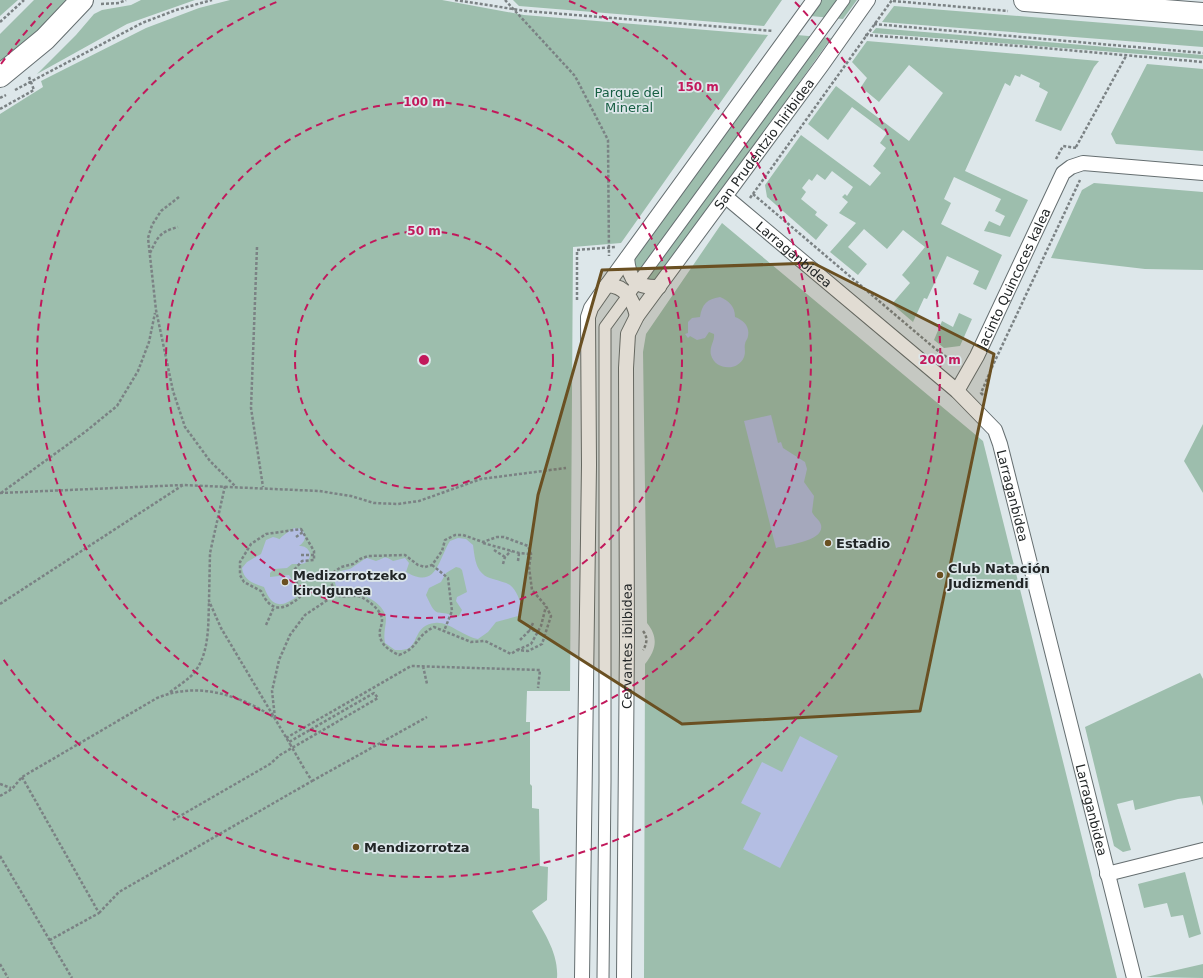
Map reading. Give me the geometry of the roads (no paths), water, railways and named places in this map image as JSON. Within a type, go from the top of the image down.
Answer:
[{"type":"main road","points":[[0,76],[45,39],[82,0]]},
{"type":"main road","points":[[1026,0],[1203,14]]},
{"type":"street","points":[[582,978],[589,465],[586,324],[591,308],[814,0]]},
{"type":"street","name":"San Prudentzio hiribidea","points":[[605,327],[844,0]]},
{"type":"street","name":"San Prudentzio hiribidea","points":[[638,316],[868,0]]},
{"type":"street","name":"Jacinto Quincoces kalea","points":[[957,391],[977,356],[1058,183],[1071,167],[1083,163],[1203,173]]},
{"type":"street","name":"Larraganbidea","points":[[726,197],[957,391],[995,430],[1000,444],[1134,978]]},
{"type":"street","points":[[627,258],[630,274],[637,283],[644,286],[659,287]]},
{"type":"street","points":[[608,284],[628,294],[634,302],[638,316]]},
{"type":"street","name":"Cervantes ibilbidea","points":[[624,978],[627,640],[626,368],[628,334],[638,316]]},
{"type":"street","name":"Cervantes ibilbidea","points":[[603,978],[605,781],[605,327]]},
{"type":"street","points":[[1107,874],[1203,850]]},
{"type":"water","points":[[720,297],[731,304],[735,317],[741,320],[748,329],[744,357],[741,362],[732,367],[722,366],[713,360],[711,355],[711,347],[714,334],[709,332],[705,338],[697,340],[690,336],[688,338],[685,334],[688,333],[688,322],[692,318],[700,317],[704,305],[712,299]]},
{"type":"water","points":[[771,415],[778,443],[781,442],[783,448],[805,462],[807,469],[804,482],[814,496],[812,512],[821,525],[821,530],[812,539],[797,544],[776,548],[744,421]]},
{"type":"water","points":[[273,537],[286,543],[292,564],[287,568],[274,569],[270,573],[270,577],[289,575],[292,580],[296,597],[281,604],[273,602],[264,587],[247,579],[242,568],[247,562],[261,554],[266,540]]},
{"type":"water","points":[[458,538],[466,539],[473,545],[477,566],[483,574],[512,587],[518,595],[522,607],[518,616],[496,622],[488,632],[478,639],[445,624],[428,624],[420,631],[411,647],[407,649],[395,650],[385,643],[384,636],[386,618],[379,605],[365,596],[354,594],[343,597],[337,590],[334,579],[336,575],[341,571],[350,569],[367,558],[376,561],[386,558],[393,561],[405,558],[409,563],[406,572],[416,577],[430,575],[439,564],[450,541]],"holes":[[[456,567],[462,570],[467,592],[457,597],[456,601],[462,610],[459,616],[455,617],[435,611],[426,595],[429,588],[441,582],[446,573]]]},
{"type":"water","points":[[800,736],[838,756],[780,868],[743,849],[761,813],[741,803],[762,762],[782,772]]},
{"type":"waterway","points":[[287,544],[296,537]]},
{"type":"waterway","points":[[290,555],[301,555]]},
{"type":"place","name":"Estadio","points":[[828,543]]},
{"type":"place","name":"Club Natación Judizmendi","points":[[940,575]]},
{"type":"place","name":"Medizorrotzeko kirolgunea","points":[[285,582]]},
{"type":"place","name":"Mendizorrotza","points":[[356,847]]},
{"type":"park label","name":"Parque del Mineral","points":[[629,100]]}]
